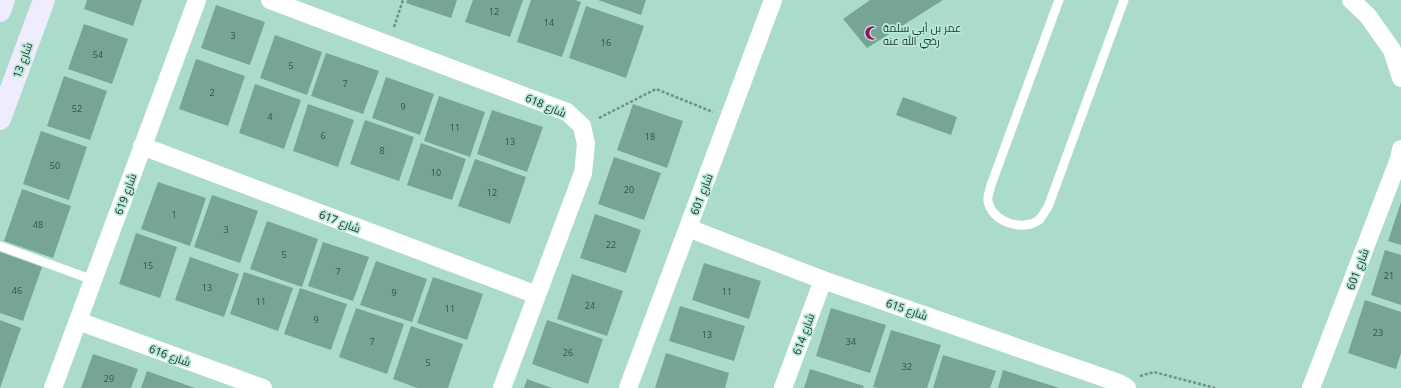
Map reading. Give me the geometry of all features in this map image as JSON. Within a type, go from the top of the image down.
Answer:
[{"type":"street","points":[[0,11],[4,0]]},
{"type":"street","name":"شارع 13","points":[[0,119],[44,0]]},
{"type":"street","name":"شارع 619","points":[[53,388],[197,0]]},
{"type":"street","name":"شارع 618","points":[[270,0],[567,112],[582,126]]},
{"type":"street","name":"شارع 601","points":[[628,388],[773,0]]},
{"type":"street","points":[[1351,0],[1368,16],[1392,50],[1401,78]]},
{"type":"street","points":[[502,388],[583,173],[586,144],[582,126]]},
{"type":"street","name":"شارع 617","points":[[142,146],[537,295]]},
{"type":"street","name":"شارع 601","points":[[1311,388],[1399,159],[1401,149]]},
{"type":"street","name":"شارع 615","points":[[688,228],[823,280],[1123,385]]},
{"type":"street","name":"شارع 614","points":[[783,388],[823,280]]},
{"type":"street","name":"شارع 616","points":[[78,321],[263,388]]},
{"type":"lane","points":[[1059,0],[991,185],[988,200],[993,212],[1004,220],[1017,225],[1029,224],[1040,219],[1048,207],[1124,0]]},
{"type":"lane","points":[[0,246],[93,280]]},
{"type":"path","points":[[388,45],[403,0]]},
{"type":"path","points":[[582,126],[656,89],[729,118]]},
{"type":"path","points":[[1123,385],[1154,372],[1215,388]]},
{"type":"building","points":[[87,0],[142,0],[133,26],[84,9]]},
{"type":"building","points":[[407,0],[457,0],[451,18],[406,3]]},
{"type":"building","points":[[473,0],[523,0],[510,37],[465,22]]},
{"type":"building","points":[[531,0],[575,0],[581,2],[562,57],[517,42]]},
{"type":"building","points":[[598,0],[646,0],[641,15]]},
{"type":"building","name":"عمر بن أبي سلمة رضي الله عنه","points":[[870,0],[943,0],[867,48],[843,19]]},
{"type":"building","points":[[216,5],[265,22],[250,65],[201,48]]},
{"type":"building","points":[[586,6],[644,26],[626,78],[569,58]]},
{"type":"building","points":[[84,24],[128,39],[112,84],[68,69]]},
{"type":"building","points":[[275,35],[322,52],[307,95],[260,78]]},
{"type":"building","points":[[326,53],[379,71],[363,114],[311,96]]},
{"type":"building","points":[[196,59],[245,76],[228,126],[179,109]]},
{"type":"building","points":[[64,76],[107,91],[90,140],[47,126]]},
{"type":"building","points":[[386,77],[434,94],[420,135],[372,118]]},
{"type":"building","points":[[255,84],[301,100],[284,149],[239,133]]},
{"type":"building","points":[[439,96],[485,112],[470,157],[424,141]]},
{"type":"building","points":[[903,97],[957,117],[951,135],[896,115]]},
{"type":"building","points":[[308,104],[354,120],[338,167],[293,151]]},
{"type":"building","points":[[633,104],[683,121],[667,168],[617,150]]},
{"type":"building","points":[[492,110],[543,127],[527,172],[477,154]]},
{"type":"building","points":[[365,120],[414,137],[399,181],[350,164]]},
{"type":"building","points":[[41,131],[87,147],[69,200],[23,184]]},
{"type":"building","points":[[421,143],[466,159],[452,200],[407,185]]},
{"type":"building","points":[[614,157],[661,173],[644,220],[598,204]]},
{"type":"building","points":[[475,159],[526,177],[510,224],[458,206]]},
{"type":"building","points":[[158,182],[206,198],[190,246],[141,229]]},
{"type":"building","points":[[22,189],[71,206],[53,258],[4,241]]},
{"type":"building","points":[[212,195],[258,211],[240,263],[194,247]]},
{"type":"building","points":[[1401,202],[1401,245],[1388,241]]},
{"type":"building","points":[[595,214],[641,230],[626,273],[580,258]]},
{"type":"building","points":[[267,221],[318,239],[302,287],[250,269]]},
{"type":"building","points":[[136,233],[177,247],[160,298],[119,284]]},
{"type":"building","points":[[323,242],[369,257],[353,301],[308,286]]},
{"type":"building","points":[[1385,250],[1401,255],[1401,305],[1371,295]]},
{"type":"building","points":[[0,252],[42,267],[23,321],[0,313]]},
{"type":"building","points":[[190,257],[239,274],[224,317],[175,300]]},
{"type":"building","points":[[376,261],[427,279],[412,322],[360,305]]},
{"type":"building","points":[[704,263],[761,281],[749,319],[692,300]]},
{"type":"building","points":[[244,272],[293,288],[278,331],[230,314]]},
{"type":"building","points":[[572,274],[623,291],[607,336],[557,319]]},
{"type":"building","points":[[433,277],[483,294],[467,340],[417,323]]},
{"type":"building","points":[[300,288],[347,304],[331,350],[284,334]]},
{"type":"building","points":[[1365,300],[1401,312],[1401,353],[1396,369],[1348,353]]},
{"type":"building","points":[[680,306],[745,326],[734,361],[669,341]]},
{"type":"building","points":[[356,308],[404,324],[387,374],[339,357]]},
{"type":"building","points":[[831,308],[886,325],[870,373],[816,356]]},
{"type":"building","points":[[0,320],[21,328],[0,388]]},
{"type":"building","points":[[547,320],[603,339],[588,384],[532,364]]},
{"type":"building","points":[[411,326],[463,344],[448,388],[417,388],[393,379]]},
{"type":"building","points":[[891,330],[941,345],[927,388],[873,387]]},
{"type":"building","points":[[666,353],[729,373],[725,388],[655,388]]},
{"type":"building","points":[[93,354],[138,369],[131,388],[81,388]]},
{"type":"building","points":[[943,355],[996,371],[990,388],[933,388]]},
{"type":"building","points":[[810,369],[864,386],[863,388],[804,388]]},
{"type":"building","points":[[1003,370],[1059,388],[998,388]]},
{"type":"building","points":[[147,371],[195,388],[141,388]]},
{"type":"building","points":[[527,379],[552,388],[524,388]]},
{"type":"place","name":"عمر بن أبي سلمة رضي الله عنه","points":[[872,33]]}]
